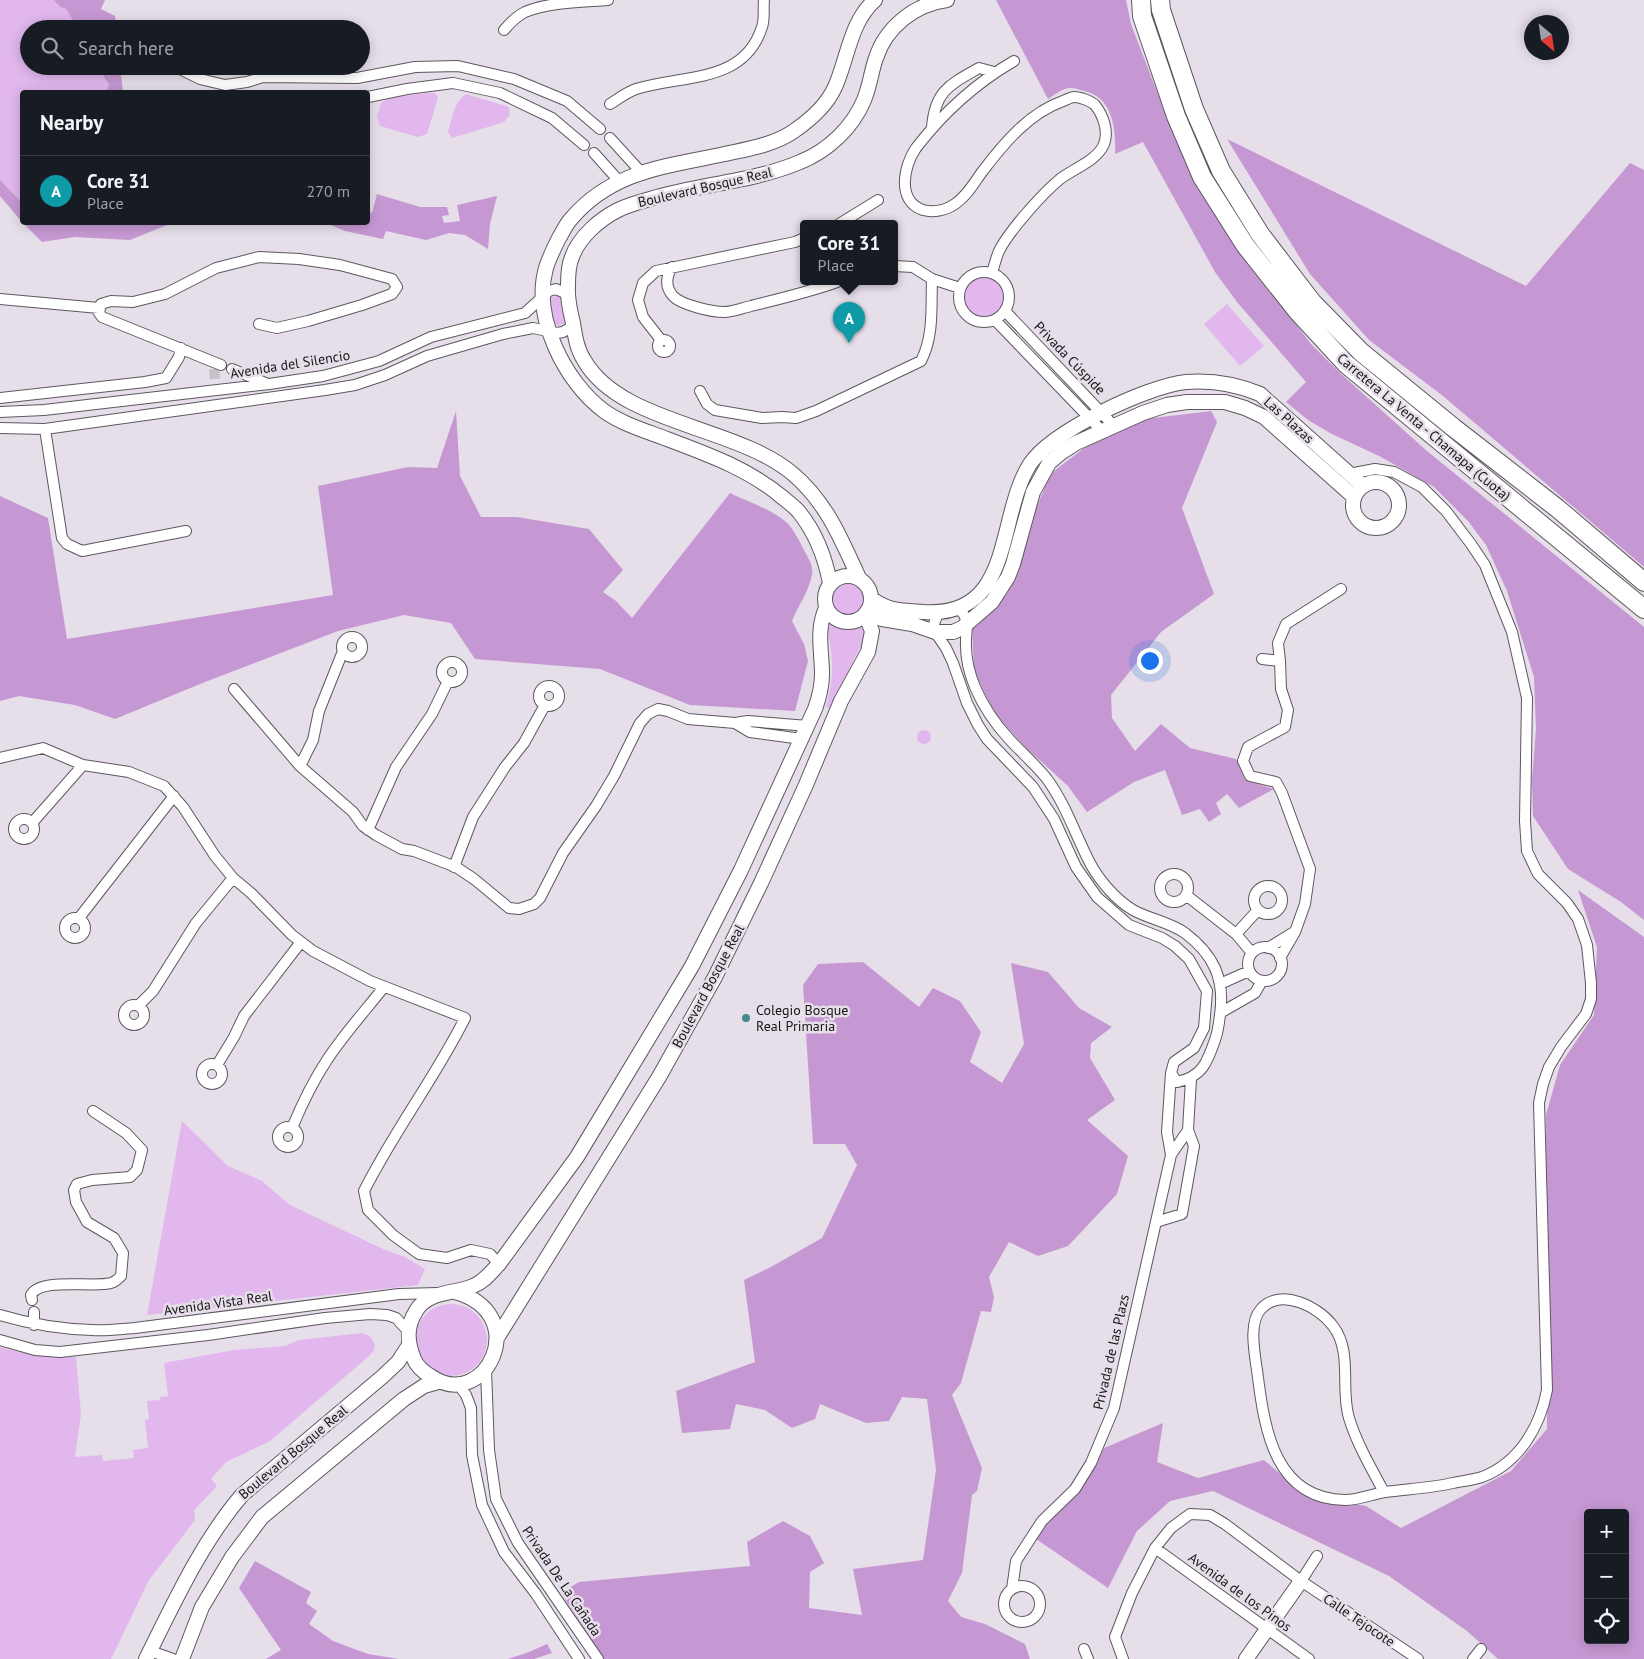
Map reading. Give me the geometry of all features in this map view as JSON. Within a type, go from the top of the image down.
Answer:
[{"type":"highway","name":"Carretera La Venta - Chamapa (Cuota)","points":[[1141,0],[1142,16],[1176,116],[1202,177],[1245,246],[1298,312],[1346,364],[1644,609]]},
{"type":"highway","name":"Carretera La Venta - Chamapa (Cuota)","points":[[1160,0],[1161,10],[1194,109],[1221,171],[1260,234],[1312,302],[1360,352],[1557,508],[1644,582]]},
{"type":"street","points":[[504,30],[514,19],[526,12],[540,8],[608,0]]},
{"type":"street","points":[[610,104],[635,89],[717,72],[734,65],[753,48],[758,38],[763,24],[764,0]]},
{"type":"street","name":"Boulevard Bosque Real","points":[[830,584],[824,554],[812,532],[798,511],[772,488],[742,470],[620,420],[604,411],[588,396],[563,364],[549,331],[543,296],[546,270],[553,249],[569,221],[586,202],[602,190],[641,172],[772,142],[791,133],[802,125],[822,106],[834,89],[854,32],[861,17],[875,0]]},
{"type":"street","name":"Boulevard Bosque Real","points":[[859,578],[829,516],[815,495],[791,472],[753,449],[623,398],[592,373],[577,345],[567,294],[568,270],[572,255],[584,237],[602,219],[619,210],[669,193],[757,175],[800,162],[820,152],[838,138],[864,101],[876,58],[885,38],[900,21],[918,9],[947,0]]},
{"type":"street","points":[[992,273],[998,252],[1010,233],[1060,180],[1092,159],[1104,144],[1105,127],[1100,113],[1092,102],[1074,97],[1054,104],[1025,123],[993,158],[964,196],[955,204],[938,211],[924,210],[917,207],[904,184],[909,161],[914,152],[932,127],[967,94],[994,72],[1014,60]]},
{"type":"street","points":[[192,75],[200,79],[225,84],[247,82],[263,77],[357,78],[414,67],[458,66],[514,79],[567,102],[600,129]]},
{"type":"street","points":[[932,127],[934,109],[940,95],[958,80],[979,68],[994,72]]},
{"type":"street","points":[[303,75],[312,77]]},
{"type":"street","points":[[370,97],[452,83],[500,93],[552,118],[584,145]]},
{"type":"street","points":[[610,138],[641,172]]},
{"type":"street","points":[[594,153],[619,181]]},
{"type":"street","points":[[846,220],[878,200]]},
{"type":"street","points":[[661,340],[643,317],[638,300],[643,283],[656,271],[800,240]]},
{"type":"street","points":[[215,390],[216,369],[181,348],[102,317],[99,313],[101,304],[106,301],[133,302],[165,294],[216,268],[259,257],[299,258],[340,265],[392,279],[397,288],[392,294],[308,321],[277,328],[259,324]]},
{"type":"street","points":[[898,266],[913,267],[932,279],[960,288]]},
{"type":"street","points":[[672,267],[669,273],[668,290],[676,299],[708,310],[726,312],[827,285]]},
{"type":"street","points":[[976,272],[992,273],[1005,282],[1008,289],[1010,296],[1005,311],[995,320],[987,322],[978,322],[970,319],[960,305],[958,297],[960,288],[969,276],[976,272]]},
{"type":"street","points":[[700,391],[707,404],[715,410],[762,418],[782,416],[796,418],[816,411],[921,361],[926,351],[931,331],[932,279]]},
{"type":"street","points":[[543,296],[549,291],[556,289],[567,294]]},
{"type":"street","name":"Avenida del Silencio","points":[[0,412],[44,410],[269,384],[351,369],[379,361],[431,338],[526,313],[543,296]]},
{"type":"street","points":[[0,299],[99,308]]},
{"type":"street","name":"Privada Cúspide","points":[[1005,311],[1107,428]]},
{"type":"street","name":"Privada Cúspide","points":[[995,320],[1097,416]]},
{"type":"street","points":[[0,428],[45,429],[348,386],[385,375],[427,356],[522,329],[533,328],[563,332],[573,326]]},
{"type":"street","points":[[422,342],[427,356]]},
{"type":"street","points":[[0,398],[166,378],[179,357],[181,348]]},
{"type":"street","points":[[232,369],[269,384]]},
{"type":"street","name":"Las Plazas","points":[[868,608],[884,607],[892,610],[938,613],[958,608],[971,601],[981,593],[995,572],[1021,483],[1030,464],[1041,450],[1055,439],[1143,393],[1185,382],[1219,382],[1241,386],[1260,394],[1349,474],[1359,491],[1264,417],[1246,408],[1225,402],[1187,402],[1167,405],[1107,428],[1076,443],[1049,463],[1032,492],[1014,564],[1008,577],[992,602],[968,624]]},
{"type":"street","points":[[88,404],[89,423]]},
{"type":"street","points":[[45,429],[62,538],[67,544],[82,551],[186,531]]},
{"type":"street","points":[[1349,474],[1375,469],[1394,472],[1422,487],[1446,511],[1485,565],[1512,632],[1527,698],[1525,821],[1527,851],[1538,874],[1568,903],[1578,919],[1587,946],[1592,983],[1591,999],[1586,1014],[1561,1046],[1549,1067],[1542,1084],[1539,1103],[1547,1390],[1537,1424],[1518,1452],[1501,1466],[1481,1477],[1445,1485],[1384,1492],[1354,1499],[1338,1499],[1323,1496],[1308,1489],[1294,1480],[1279,1462],[1270,1443],[1262,1408],[1253,1326],[1258,1313],[1267,1304],[1285,1299],[1309,1307],[1327,1320],[1337,1333],[1343,1348],[1348,1416],[1362,1452],[1384,1492]]},
{"type":"street","points":[[853,576],[859,578],[867,586],[868,608],[860,618],[847,622],[835,618],[826,608],[825,595],[830,584],[841,577],[853,576]]},
{"type":"street","points":[[1280,958],[1295,932],[1305,904],[1310,868],[1282,793],[1276,782],[1250,776],[1243,761],[1248,747],[1285,727],[1288,710],[1281,689],[1278,643],[1286,624],[1341,590]]},
{"type":"street","name":"Boulevard Bosque Real","points":[[448,1293],[475,1286],[499,1264],[577,1157],[692,966],[720,914],[808,726],[821,691],[819,634],[821,618],[826,608]]},
{"type":"street","points":[[868,608],[882,619],[912,624],[934,632],[953,632],[968,624]]},
{"type":"street","name":"Boulevard Bosque Real","points":[[497,1338],[659,1077],[715,977],[805,787],[841,701],[868,652],[872,631],[868,608]]},
{"type":"street","points":[[938,613],[934,624],[934,632],[946,648],[967,703],[978,725],[987,739],[1033,787],[1054,819],[1076,868],[1097,896],[1128,925],[1162,938],[1189,959],[1206,991],[1204,1028],[1194,1048],[1174,1062],[1171,1074],[1177,1082],[1191,1079],[1207,1062],[1217,1035],[1222,999],[1219,975],[1207,955],[1184,932],[1132,909],[1110,890],[1092,865],[1069,814],[1047,779],[1003,732],[977,691],[969,669],[966,647],[968,624],[965,614],[958,608]]},
{"type":"street","points":[[300,766],[313,740],[319,711],[343,651]]},
{"type":"street","points":[[1262,659],[1280,661]]},
{"type":"street","points":[[368,830],[396,767],[432,714],[448,681]]},
{"type":"street","points":[[234,689],[300,766],[352,812],[368,830],[402,850],[414,851],[454,867],[474,880],[509,908],[519,909],[534,904],[540,898],[563,853],[596,806],[614,776],[640,723],[648,714],[658,709],[688,719],[735,724],[748,721],[808,726]]},
{"type":"street","points":[[454,867],[473,817],[505,767],[524,743],[545,705]]},
{"type":"street","points":[[735,724],[750,732],[802,739]]},
{"type":"street","points":[[0,758],[43,748],[83,765],[129,772],[164,786],[183,807],[215,856],[233,878],[251,893],[292,935],[313,951],[384,987],[466,1018],[451,1047],[375,1169],[364,1191],[368,1210],[393,1235],[419,1254],[447,1258],[471,1250],[490,1254],[499,1264]]},
{"type":"street","points":[[32,822],[83,765]]},
{"type":"street","points":[[79,918],[174,796]]},
{"type":"street","points":[[138,1006],[153,991],[196,923],[233,878]]},
{"type":"street","points":[[1186,895],[1236,934],[1252,953]]},
{"type":"street","points":[[1236,934],[1258,910]]},
{"type":"street","points":[[720,914],[741,924]]},
{"type":"street","points":[[1268,948],[1295,932]]},
{"type":"street","points":[[217,1065],[244,1016],[302,942]]},
{"type":"street","points":[[1262,948],[1268,948],[1273,950],[1280,958],[1281,968],[1272,980],[1262,981],[1252,976],[1249,971],[1248,961],[1252,953],[1262,948]]},
{"type":"street","points":[[1220,984],[1249,971]]},
{"type":"street","points":[[1220,1013],[1255,994],[1262,981]]},
{"type":"street","points":[[292,1128],[326,1061],[346,1033],[384,987]]},
{"type":"street","name":"Privada de las Plazs","points":[[1012,1589],[1016,1561],[1042,1522],[1075,1489],[1091,1463],[1114,1408],[1170,1155],[1167,1132],[1171,1074]]},
{"type":"street","points":[[1156,1222],[1182,1214],[1194,1146],[1188,1130],[1191,1079]]},
{"type":"street","points":[[32,1298],[34,1290],[39,1288],[69,1284],[102,1285],[114,1282],[121,1276],[123,1253],[114,1238],[87,1222],[76,1202],[74,1190],[77,1184],[92,1180],[130,1177],[138,1170],[142,1150],[126,1133],[93,1111]]},
{"type":"street","points":[[1167,1132],[1188,1130]]},
{"type":"street","name":"Privada de las Plazs","points":[[1170,1155],[1188,1130]]},
{"type":"street","points":[[0,1340],[35,1350],[60,1352],[172,1340],[325,1318],[370,1314],[387,1315],[396,1318],[408,1338],[415,1361],[424,1372],[438,1382],[458,1384],[473,1380],[486,1370],[494,1356],[497,1338],[494,1325],[487,1312],[478,1302],[466,1295],[448,1293],[428,1299],[417,1309],[410,1322],[408,1338]]},
{"type":"street","name":"Avenida Vista Real","points":[[0,1315],[34,1325],[93,1330],[134,1328],[399,1294],[448,1293]]},
{"type":"street","points":[[34,1312],[34,1325]]},
{"type":"street","name":"Boulevard Bosque Real","points":[[173,1659],[148,1655],[179,1593],[224,1516],[242,1494],[398,1362],[408,1338]]},
{"type":"street","name":"Privada De La Cañada","points":[[486,1370],[489,1450],[496,1499],[518,1543],[598,1659]]},
{"type":"street","name":"Boulevard Bosque Real","points":[[182,1659],[202,1607],[232,1557],[262,1517],[404,1399],[424,1386],[438,1382]]},
{"type":"street","name":"Privada De La Cañada","points":[[458,1384],[466,1395],[470,1408],[472,1455],[482,1505],[504,1552],[536,1594],[579,1659]]},
{"type":"street","name":"Calle Tejocote","points":[[1122,1659],[1115,1638],[1132,1593],[1155,1548],[1171,1528],[1190,1514],[1210,1515],[1225,1524],[1301,1581],[1418,1659]]},
{"type":"street","name":"Avenida de los Pinos","points":[[1155,1548],[1309,1659]]},
{"type":"street","points":[[1246,1659],[1317,1556]]},
{"type":"street","points":[[1473,1659],[1481,1649]]},
{"type":"shaded area","points":[[0,0],[54,0],[60,7],[66,9],[73,20],[20,20],[20,75],[103,75],[109,85],[107,90],[20,90],[20,201],[0,180]]},
{"type":"shaded area","points":[[54,0],[105,0],[101,9],[115,16],[116,20],[73,20],[66,9],[60,7]]},
{"type":"shaded area","points":[[996,0],[1126,0],[1131,24],[1170,126],[1204,193],[1245,257],[1311,344],[1340,373],[1427,451],[1644,627],[1644,920],[1621,902],[1568,869],[1533,816],[1532,780],[1536,729],[1534,677],[1507,591],[1486,545],[1468,521],[1434,487],[1381,457],[1330,433],[1308,420],[1286,402],[1306,382],[1237,302],[1215,272],[1143,142],[1115,154],[1115,134],[1111,115],[1107,107],[1094,94],[1071,88],[1061,91],[1048,99]]},
{"type":"shaded area","points":[[103,75],[121,75],[123,90],[107,90],[109,85]]},
{"type":"shaded area","points":[[435,93],[438,98],[427,134],[418,137],[380,126],[377,117],[381,103],[389,98]]},
{"type":"shaded area","points":[[466,94],[509,107],[510,115],[504,122],[452,138],[448,132],[452,116],[459,101]]},
{"type":"shaded area","points":[[1227,139],[1526,286],[1630,163],[1644,170],[1644,567],[1443,396],[1369,340],[1310,274]]},
{"type":"shaded area","points":[[0,180],[20,201],[20,220],[0,196]]},
{"type":"shaded area","points":[[377,194],[420,207],[447,207],[449,215],[442,216],[444,223],[460,221],[457,205],[497,196],[490,224],[488,249],[465,235],[449,233],[426,240],[386,231],[383,239],[345,231],[331,225],[370,225],[370,212],[372,213]]},
{"type":"shaded area","points":[[25,225],[167,225],[130,240],[75,237],[42,242]]},
{"type":"shaded area","points":[[980,275],[988,275],[1000,281],[1006,297],[1000,313],[988,319],[980,319],[968,313],[962,301],[962,293],[968,281]]},
{"type":"shaded area","points":[[557,295],[563,299],[565,323],[558,326],[552,322],[551,298]]},
{"type":"shaded area","points":[[1227,304],[1264,346],[1240,366],[1204,324]]},
{"type":"shaded area","points":[[456,411],[460,476],[481,517],[517,517],[589,529],[623,570],[603,592],[616,601],[632,618],[730,493],[779,516],[785,521],[800,542],[812,568],[811,581],[792,621],[804,644],[808,661],[795,711],[690,705],[600,669],[475,659],[451,623],[404,615],[338,631],[115,719],[75,705],[19,696],[0,701],[0,496],[48,518],[67,639],[333,595],[318,486],[408,467],[437,468]]},
{"type":"shaded area","points":[[1211,411],[1217,422],[1182,508],[1214,594],[1161,632],[1111,695],[1112,718],[1135,751],[1161,724],[1190,748],[1236,759],[1245,780],[1274,789],[1239,808],[1227,794],[1216,803],[1221,814],[1209,822],[1200,809],[1182,815],[1165,770],[1134,782],[1087,812],[1068,786],[1023,745],[994,713],[974,670],[972,627],[1007,594],[1032,519],[1050,474],[1087,446],[1145,419]]},
{"type":"shaded area","points":[[849,584],[856,585],[861,589],[865,594],[865,608],[861,613],[856,617],[849,618],[842,617],[837,613],[833,608],[832,601],[833,594],[837,589],[842,585]]},
{"type":"shaded area","points":[[828,617],[846,626],[866,628],[864,640],[832,709],[826,707],[831,684],[832,666]]},
{"type":"shaded area","points":[[924,730],[929,732],[931,737],[929,742],[924,744],[919,742],[917,737],[919,732]]},
{"type":"shaded area","points":[[1578,890],[1644,937],[1644,1659],[1498,1659],[1467,1631],[1389,1576],[1213,1491],[1170,1501],[1137,1531],[1108,1588],[1036,1539],[1050,1519],[1077,1493],[1104,1448],[1163,1423],[1157,1462],[1198,1478],[1264,1460],[1306,1496],[1366,1506],[1401,1528],[1511,1471],[1547,1429],[1546,1115],[1560,1065],[1594,1015],[1597,947]]},
{"type":"shaded area","points":[[863,962],[919,1007],[933,988],[960,1001],[981,1032],[970,1062],[1002,1083],[1024,1044],[1011,963],[1048,972],[1079,1008],[1112,1027],[1091,1043],[1090,1058],[1115,1100],[1087,1120],[1128,1156],[1117,1194],[1068,1246],[1038,1256],[1009,1242],[989,1277],[994,1297],[991,1312],[981,1311],[961,1383],[952,1395],[982,1468],[977,1491],[972,1495],[962,1573],[948,1601],[961,1617],[985,1624],[1025,1644],[1030,1659],[603,1659],[561,1593],[579,1582],[750,1566],[747,1542],[783,1521],[810,1536],[824,1563],[810,1572],[809,1608],[862,1615],[853,1569],[923,1560],[936,1470],[927,1399],[902,1397],[889,1421],[866,1423],[820,1404],[815,1419],[792,1428],[765,1410],[736,1404],[730,1429],[682,1433],[676,1391],[755,1362],[744,1280],[822,1238],[857,1165],[845,1144],[813,1144],[803,985],[818,964]]},
{"type":"shaded area","points":[[182,1121],[228,1166],[262,1181],[290,1205],[385,1250],[405,1257],[425,1269],[418,1285],[147,1315]]},
{"type":"shaded area","points":[[451,1304],[471,1310],[481,1320],[487,1340],[481,1360],[471,1370],[451,1376],[431,1370],[421,1360],[415,1340],[421,1320],[431,1310]]},
{"type":"shaded area","points":[[362,1333],[370,1336],[375,1345],[374,1350],[368,1357],[270,1441],[226,1462],[211,1479],[217,1486],[194,1510],[195,1520],[149,1580],[111,1659],[0,1659],[0,1347],[38,1355],[76,1357],[81,1414],[75,1457],[102,1455],[103,1461],[134,1458],[133,1450],[148,1448],[145,1420],[149,1419],[147,1401],[160,1400],[160,1397],[168,1396],[164,1363],[234,1350],[285,1346],[299,1340]]},
{"type":"shaded area","points":[[255,1561],[311,1592],[306,1603],[317,1611],[309,1624],[333,1641],[368,1654],[399,1659],[266,1659],[281,1650],[239,1588]]},
{"type":"shaded area","points":[[547,1644],[552,1653],[534,1659],[508,1659],[529,1652]]},
{"type":"tunnel","points":[[214,369],[215,379]]},
{"type":"place","name":"Core 31","points":[[849,343]]},
{"type":"place","name":"Colegio Bosque Real Primaria","points":[[746,1018]]}]
